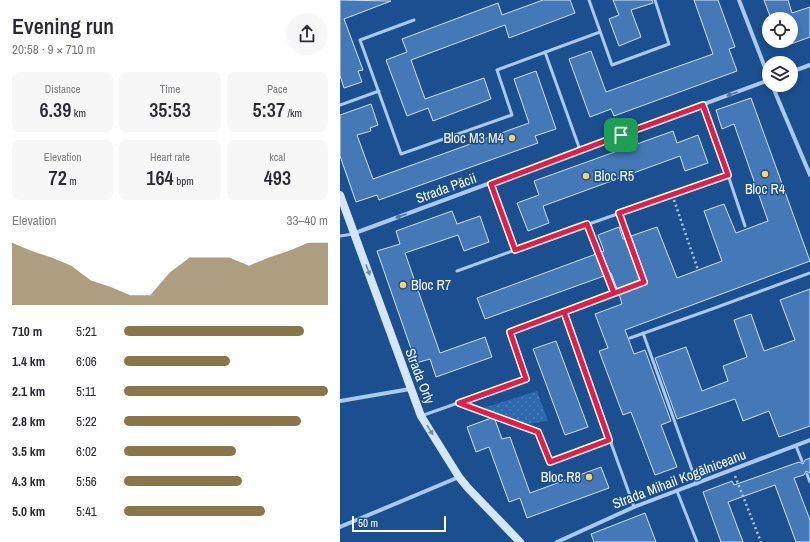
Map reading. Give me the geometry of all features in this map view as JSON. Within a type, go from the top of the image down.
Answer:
[{"type":"street","points":[[739,0],[762,61]]},
{"type":"street","points":[[798,69],[810,65]]},
{"type":"street","name":"Strada Păcii","points":[[354,233],[491,184],[762,82]]},
{"type":"street","points":[[775,92],[810,176]]},
{"type":"street","name":"Strada Orly","points":[[340,194],[421,416],[459,477],[520,542]]},
{"type":"street","points":[[340,401],[410,389]]},
{"type":"street","name":"Strada Mihail Kogălniceanu","points":[[557,542],[634,508],[810,440]]},
{"type":"street","points":[[340,526],[459,477]]},
{"type":"lane","points":[[589,0],[612,65],[669,44],[655,0]]},
{"type":"lane","points":[[414,20],[360,40],[401,154],[512,115],[497,70],[600,32]]},
{"type":"lane","points":[[545,52],[580,150]]},
{"type":"lane","points":[[340,105],[379,91]]},
{"type":"lane","points":[[703,105],[745,226]]},
{"type":"lane","points":[[456,271],[728,175]]},
{"type":"lane","points":[[491,184],[515,250]]},
{"type":"lane","points":[[421,416],[526,379],[510,332],[644,282],[619,213]]},
{"type":"lane","points":[[587,224],[614,293]]},
{"type":"lane","points":[[340,236],[354,233]]},
{"type":"lane","points":[[630,338],[810,273]]},
{"type":"lane","points":[[564,312],[634,508]]},
{"type":"lane","points":[[643,333],[696,484]]},
{"type":"lane","points":[[796,446],[802,461]]},
{"type":"lane","points":[[807,474],[810,482]]},
{"type":"lane","points":[[677,491],[696,542]]},
{"type":"path","points":[[672,194],[698,270]]},
{"type":"path","points":[[459,403],[538,432],[550,462],[609,440]]},
{"type":"path","points":[[733,470],[761,542]]},
{"type":"shaded area","points":[[537,391],[548,421],[527,424],[483,408]]},
{"type":"building","points":[[340,0],[391,1],[344,19],[363,70],[358,71],[362,82],[344,88],[340,76]]},
{"type":"building","points":[[543,0],[570,0],[575,13],[509,38],[505,25],[411,60],[425,99],[484,78],[491,99],[433,121],[428,108],[407,116],[386,60],[407,52],[402,39],[498,3],[502,15]]},
{"type":"building","points":[[613,0],[652,0],[653,3],[631,10],[641,37],[619,46],[609,19],[619,15]]},
{"type":"building","points":[[694,0],[718,0],[735,47],[729,49],[737,71],[614,116],[611,109],[590,117],[569,59],[591,51],[606,92],[713,54]]},
{"type":"building","points":[[764,0],[788,0],[792,12],[768,12]]},
{"type":"building","points":[[810,7],[810,37],[798,41],[798,12],[795,12]]},
{"type":"building","name":"Bloc M3 M4","points":[[536,71],[556,129],[535,136],[538,143],[379,200],[377,195],[356,202],[340,156],[340,115],[371,104],[378,125],[370,128],[371,131],[357,135],[373,179],[529,123],[514,79]]},
{"type":"building","points":[[751,98],[810,261],[625,330],[634,354],[645,350],[671,421],[661,425],[677,467],[655,475],[631,412],[623,415],[599,351],[608,348],[595,314],[622,304],[619,294],[647,284],[631,236],[657,227],[677,278],[722,261],[704,211],[724,204],[736,233],[768,221],[734,124],[722,129],[716,110]]},
{"type":"building","name":"Bloc R5","points":[[673,131],[677,143],[698,135],[708,163],[685,171],[680,156],[543,206],[549,223],[528,231],[517,203],[539,195],[534,181]]},
{"type":"building","name":"Bloc R7","points":[[452,211],[457,224],[480,216],[489,242],[464,251],[458,235],[405,253],[440,353],[485,337],[492,357],[436,377],[430,359],[416,363],[377,251],[400,244],[396,231]]},
{"type":"building","points":[[619,227],[640,280],[617,289],[601,252],[604,251],[598,235]]},
{"type":"building","points":[[596,254],[604,276],[485,319],[477,298]]},
{"type":"building","points":[[810,289],[810,426],[779,437],[769,411],[743,421],[735,399],[677,419],[655,358],[686,347],[702,391],[728,381],[723,366],[747,357],[734,320],[751,314],[764,351],[795,340],[780,300]]},
{"type":"building","points":[[556,341],[588,427],[565,435],[533,349]]},
{"type":"building","name":"Bloc R8","points":[[494,417],[502,439],[510,437],[530,493],[601,467],[609,488],[527,518],[520,498],[509,502],[489,447],[476,452],[467,427]]},
{"type":"building","points":[[810,458],[810,473],[806,471],[804,475],[794,478],[810,520],[810,542],[796,542],[775,485],[728,502],[743,542],[721,542],[703,492],[732,481],[734,485],[799,462],[803,464],[805,460]]},
{"type":"building","points":[[645,513],[656,542],[594,542],[591,534]]},
{"type":"place","name":"Bloc M3 M4","points":[[512,138]]},
{"type":"place","name":"Bloc R4","points":[[765,174]]},
{"type":"place","name":"Bloc R5","points":[[586,176]]},
{"type":"place","name":"Bloc R7","points":[[403,285]]},
{"type":"place","name":"Bloc R8","points":[[589,477]]},
{"type":"route","points":[[703,105],[728,175],[619,213],[644,282],[564,312],[609,440],[550,462],[538,432],[459,403],[526,379],[510,332],[614,293],[587,224],[515,250],[491,184],[621,135],[703,105]]}]
